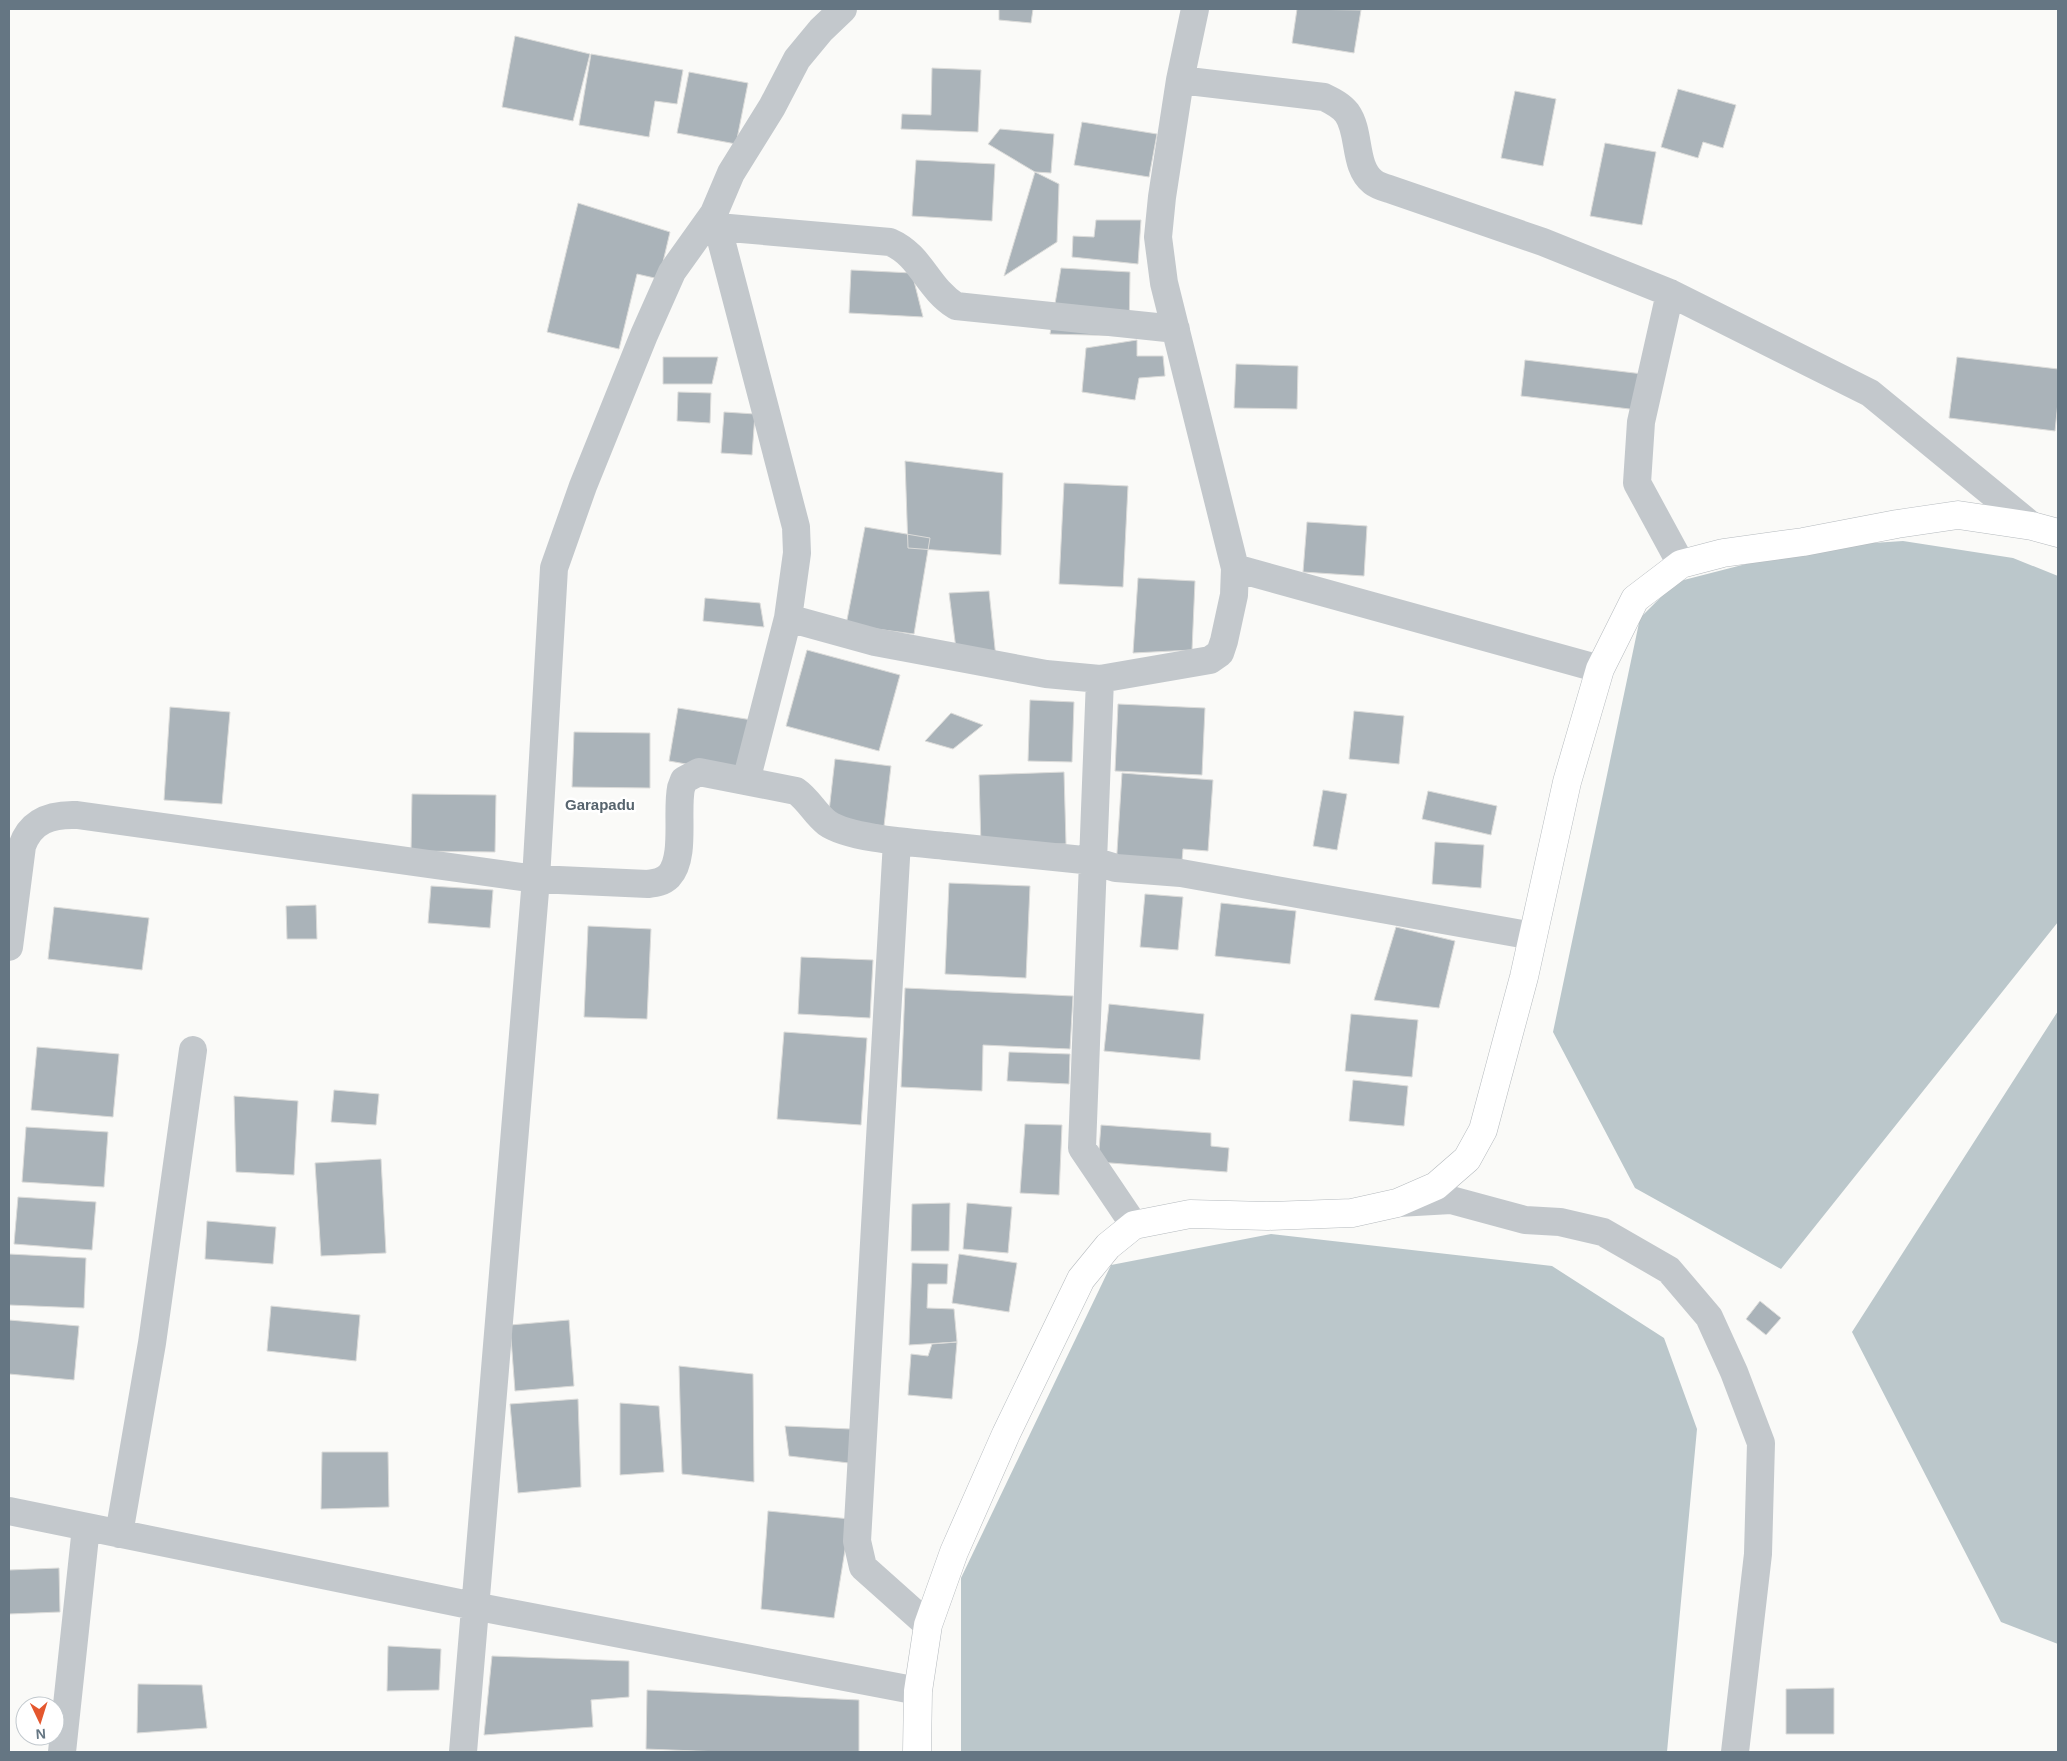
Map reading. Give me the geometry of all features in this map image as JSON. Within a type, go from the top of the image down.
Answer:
[{"type":"main road","points":[[917,1752],[918,1691],[928,1625],[962,1534],[1006,1434],[1081,1279],[1108,1246],[1134,1225],[1190,1214],[1268,1216],[1352,1214],[1397,1203],[1436,1186],[1466,1158],[1483,1130],[1524,978],[1567,782],[1600,669],[1635,599],[1681,564],[1723,552],[1803,542],[1958,515],[2032,526],[2058,533]]},
{"type":"street","points":[[463,1752],[536,880],[554,568],[570,517],[644,334],[672,272],[716,220],[731,173],[772,107],[797,58],[821,30],[843,9]]},
{"type":"street","points":[[788,618],[875,642],[1046,674],[1100,679],[1210,660],[1220,653],[1234,595],[1235,568],[1164,283],[1158,237],[1162,197],[1180,80],[1195,9]]},
{"type":"street","points":[[1180,80],[1324,97],[1337,103],[1347,113],[1352,124],[1363,167],[1374,182],[1392,190],[1543,242],[1670,294],[1870,393],[2032,526]]},
{"type":"street","points":[[716,220],[890,242],[902,247],[915,259],[930,283],[945,299],[956,306],[1176,329]]},
{"type":"street","points":[[716,220],[796,527],[797,553],[788,618],[746,781]]},
{"type":"street","points":[[1670,294],[1641,422],[1638,483],[1681,564]]},
{"type":"street","points":[[1235,568],[1600,669]]},
{"type":"street","points":[[1100,679],[1082,1148],[1134,1225]]},
{"type":"street","points":[[9,947],[22,846],[26,835],[33,827],[45,819],[59,815],[77,815],[536,880],[648,884],[660,882],[669,876],[676,865],[679,798],[684,780],[699,772],[796,791],[807,798],[816,812],[828,823],[846,832],[897,840],[1093,860],[1116,868],[1180,873],[1533,936]]},
{"type":"street","points":[[897,840],[857,1542],[863,1567],[928,1625]]},
{"type":"street","points":[[119,1534],[152,1343],[192,1050]]},
{"type":"street","points":[[1397,1203],[1451,1200],[1525,1220],[1560,1222],[1603,1232],[1669,1270],[1708,1317],[1734,1372],[1761,1443],[1758,1554],[1735,1752]]},
{"type":"street","points":[[9,1511],[474,1606],[918,1691]]},
{"type":"street","points":[[62,1752],[86,1527]]},
{"type":"shaded area","points":[[1903,541],[2013,558],[2058,576],[2058,922],[1781,1269],[1635,1188],[1553,1032],[1640,618],[1676,582],[1812,547]]},
{"type":"shaded area","points":[[2058,1011],[2058,1644],[2001,1622],[1852,1332]]},
{"type":"shaded area","points":[[1271,1234],[1552,1266],[1664,1338],[1697,1429],[1667,1752],[961,1752],[961,1578],[1111,1265]]},
{"type":"building","points":[[999,9],[1033,9],[1031,23],[999,20]]},
{"type":"building","points":[[1297,9],[1361,10],[1354,53],[1292,43]]},
{"type":"building","points":[[515,36],[590,54],[573,121],[502,107]]},
{"type":"building","points":[[591,54],[683,70],[677,104],[655,101],[649,137],[579,125]]},
{"type":"building","points":[[932,68],[981,70],[978,132],[901,129],[902,114],[931,115]]},
{"type":"building","points":[[689,72],[748,83],[736,144],[677,133]]},
{"type":"building","points":[[1678,89],[1736,105],[1723,148],[1703,142],[1698,158],[1661,147]]},
{"type":"building","points":[[1515,91],[1556,99],[1543,166],[1501,158]]},
{"type":"building","points":[[1082,122],[1157,134],[1149,177],[1074,165]]},
{"type":"building","points":[[1000,129],[1054,134],[1051,173],[1035,172],[988,144]]},
{"type":"building","points":[[1605,143],[1656,152],[1642,225],[1590,216]]},
{"type":"building","points":[[916,160],[995,164],[992,221],[912,216]]},
{"type":"building","points":[[1035,172],[1059,184],[1057,242],[1004,276]]},
{"type":"building","points":[[578,203],[670,232],[659,279],[637,274],[619,349],[547,332]]},
{"type":"building","points":[[1096,220],[1141,220],[1138,264],[1072,257],[1073,236],[1094,237]]},
{"type":"building","points":[[1061,268],[1130,272],[1129,336],[1050,334]]},
{"type":"building","points":[[851,270],[912,273],[923,317],[849,313]]},
{"type":"building","points":[[1137,340],[1137,356],[1163,356],[1165,376],[1139,378],[1135,400],[1082,392],[1086,348]]},
{"type":"building","points":[[663,357],[718,357],[712,384],[663,384]]},
{"type":"building","points":[[1957,357],[2058,369],[2058,402],[2055,431],[1949,418]]},
{"type":"building","points":[[1525,360],[1643,374],[1638,410],[1521,396]]},
{"type":"building","points":[[1236,364],[1298,366],[1297,409],[1234,408]]},
{"type":"building","points":[[678,392],[711,393],[710,423],[677,421]]},
{"type":"building","points":[[724,412],[755,414],[752,455],[721,453]]},
{"type":"building","points":[[905,461],[1003,473],[1001,555],[908,548]]},
{"type":"building","points":[[1064,483],[1128,486],[1123,587],[1059,584]]},
{"type":"building","points":[[1307,522],[1367,526],[1364,576],[1303,572]]},
{"type":"building","points":[[865,527],[930,538],[914,634],[846,625]]},
{"type":"building","points":[[1138,578],[1195,581],[1192,650],[1133,653]]},
{"type":"building","points":[[989,591],[996,658],[957,657],[949,593]]},
{"type":"building","points":[[705,598],[760,603],[764,627],[703,621]]},
{"type":"building","points":[[807,650],[900,675],[879,751],[786,726]]},
{"type":"building","points":[[1030,700],[1074,702],[1072,762],[1028,761]]},
{"type":"building","points":[[1118,704],[1205,708],[1202,775],[1115,771]]},
{"type":"building","points":[[170,707],[230,712],[222,804],[164,800]]},
{"type":"building","points":[[678,708],[752,720],[743,774],[669,761]]},
{"type":"building","points":[[1354,711],[1404,716],[1399,764],[1349,759]]},
{"type":"building","points":[[951,713],[983,725],[953,749],[925,741]]},
{"type":"building","points":[[574,732],[650,733],[650,788],[572,787]]},
{"type":"building","points":[[835,759],[891,766],[884,826],[828,820]]},
{"type":"building","points":[[1064,772],[1066,844],[981,846],[979,775]]},
{"type":"building","points":[[1122,773],[1213,780],[1208,851],[1183,849],[1181,873],[1116,868]]},
{"type":"building","points":[[1323,790],[1347,794],[1337,850],[1313,846]]},
{"type":"building","points":[[1428,791],[1497,806],[1491,835],[1422,819]]},
{"type":"building","points":[[412,794],[496,795],[495,852],[411,851]]},
{"type":"building","points":[[1435,842],[1484,845],[1481,888],[1432,884]]},
{"type":"building","points":[[949,883],[1030,886],[1026,978],[945,974]]},
{"type":"building","points":[[431,886],[493,890],[490,928],[428,923]]},
{"type":"building","points":[[1145,894],[1183,897],[1178,950],[1140,947]]},
{"type":"building","points":[[1221,903],[1296,911],[1290,964],[1215,956]]},
{"type":"building","points":[[316,905],[317,939],[287,939],[286,906]]},
{"type":"building","points":[[54,907],[149,918],[142,970],[48,959]]},
{"type":"building","points":[[588,926],[651,929],[647,1019],[584,1017]]},
{"type":"building","points":[[1396,927],[1455,941],[1439,1008],[1374,1000]]},
{"type":"building","points":[[801,957],[873,960],[870,1018],[798,1014]]},
{"type":"building","points":[[905,988],[1073,996],[1070,1049],[983,1045],[982,1091],[901,1087]]},
{"type":"building","points":[[1109,1004],[1204,1014],[1200,1060],[1104,1051]]},
{"type":"building","points":[[1351,1014],[1418,1020],[1412,1077],[1345,1071]]},
{"type":"building","points":[[784,1032],[867,1038],[861,1125],[777,1119]]},
{"type":"building","points":[[37,1047],[119,1054],[113,1117],[31,1110]]},
{"type":"building","points":[[1009,1052],[1070,1054],[1069,1084],[1007,1081]]},
{"type":"building","points":[[1353,1080],[1408,1086],[1404,1126],[1349,1121]]},
{"type":"building","points":[[334,1090],[379,1094],[376,1125],[331,1122]]},
{"type":"building","points":[[234,1096],[298,1101],[294,1175],[236,1172]]},
{"type":"building","points":[[1025,1124],[1062,1125],[1059,1195],[1020,1193]]},
{"type":"building","points":[[1101,1125],[1211,1133],[1211,1146],[1229,1148],[1227,1172],[1098,1162]]},
{"type":"building","points":[[26,1127],[108,1132],[104,1187],[22,1182]]},
{"type":"building","points":[[381,1159],[386,1253],[321,1256],[315,1163]]},
{"type":"building","points":[[18,1197],[96,1202],[92,1250],[14,1244]]},
{"type":"building","points":[[950,1203],[949,1251],[911,1251],[912,1204]]},
{"type":"building","points":[[967,1203],[1012,1207],[1008,1253],[963,1249]]},
{"type":"building","points":[[207,1221],[276,1227],[273,1264],[205,1259]]},
{"type":"building","points":[[9,1254],[86,1258],[84,1308],[9,1305]]},
{"type":"building","points":[[959,1254],[1017,1263],[1009,1312],[952,1303]]},
{"type":"building","points":[[912,1263],[948,1264],[947,1284],[928,1284],[927,1308],[954,1309],[957,1342],[909,1345]]},
{"type":"building","points":[[1760,1301],[1781,1318],[1766,1335],[1746,1319]]},
{"type":"building","points":[[271,1306],[360,1315],[356,1361],[267,1351]]},
{"type":"building","points":[[9,1320],[79,1326],[74,1380],[9,1374]]},
{"type":"building","points":[[569,1320],[574,1386],[515,1391],[510,1325]]},
{"type":"building","points":[[957,1342],[952,1399],[908,1395],[911,1354],[928,1356],[932,1344]]},
{"type":"building","points":[[679,1366],[753,1374],[754,1482],[682,1474]]},
{"type":"building","points":[[578,1399],[581,1487],[518,1493],[510,1404]]},
{"type":"building","points":[[620,1403],[659,1406],[664,1472],[620,1475]]},
{"type":"building","points":[[785,1426],[851,1429],[849,1463],[789,1456]]},
{"type":"building","points":[[322,1452],[388,1452],[389,1507],[321,1509]]},
{"type":"building","points":[[768,1511],[850,1519],[834,1618],[761,1609]]},
{"type":"building","points":[[59,1568],[60,1612],[9,1614],[9,1570]]},
{"type":"building","points":[[388,1646],[441,1649],[439,1690],[387,1691]]},
{"type":"building","points":[[492,1656],[629,1661],[629,1697],[591,1700],[593,1727],[484,1735]]},
{"type":"building","points":[[138,1684],[202,1685],[207,1728],[137,1733]]},
{"type":"building","points":[[1834,1688],[1834,1734],[1786,1734],[1786,1689]]},
{"type":"building","points":[[647,1690],[859,1700],[859,1752],[721,1752],[646,1749]]},
{"type":"district","name":"Garapadu","points":[[600,805]]}]
